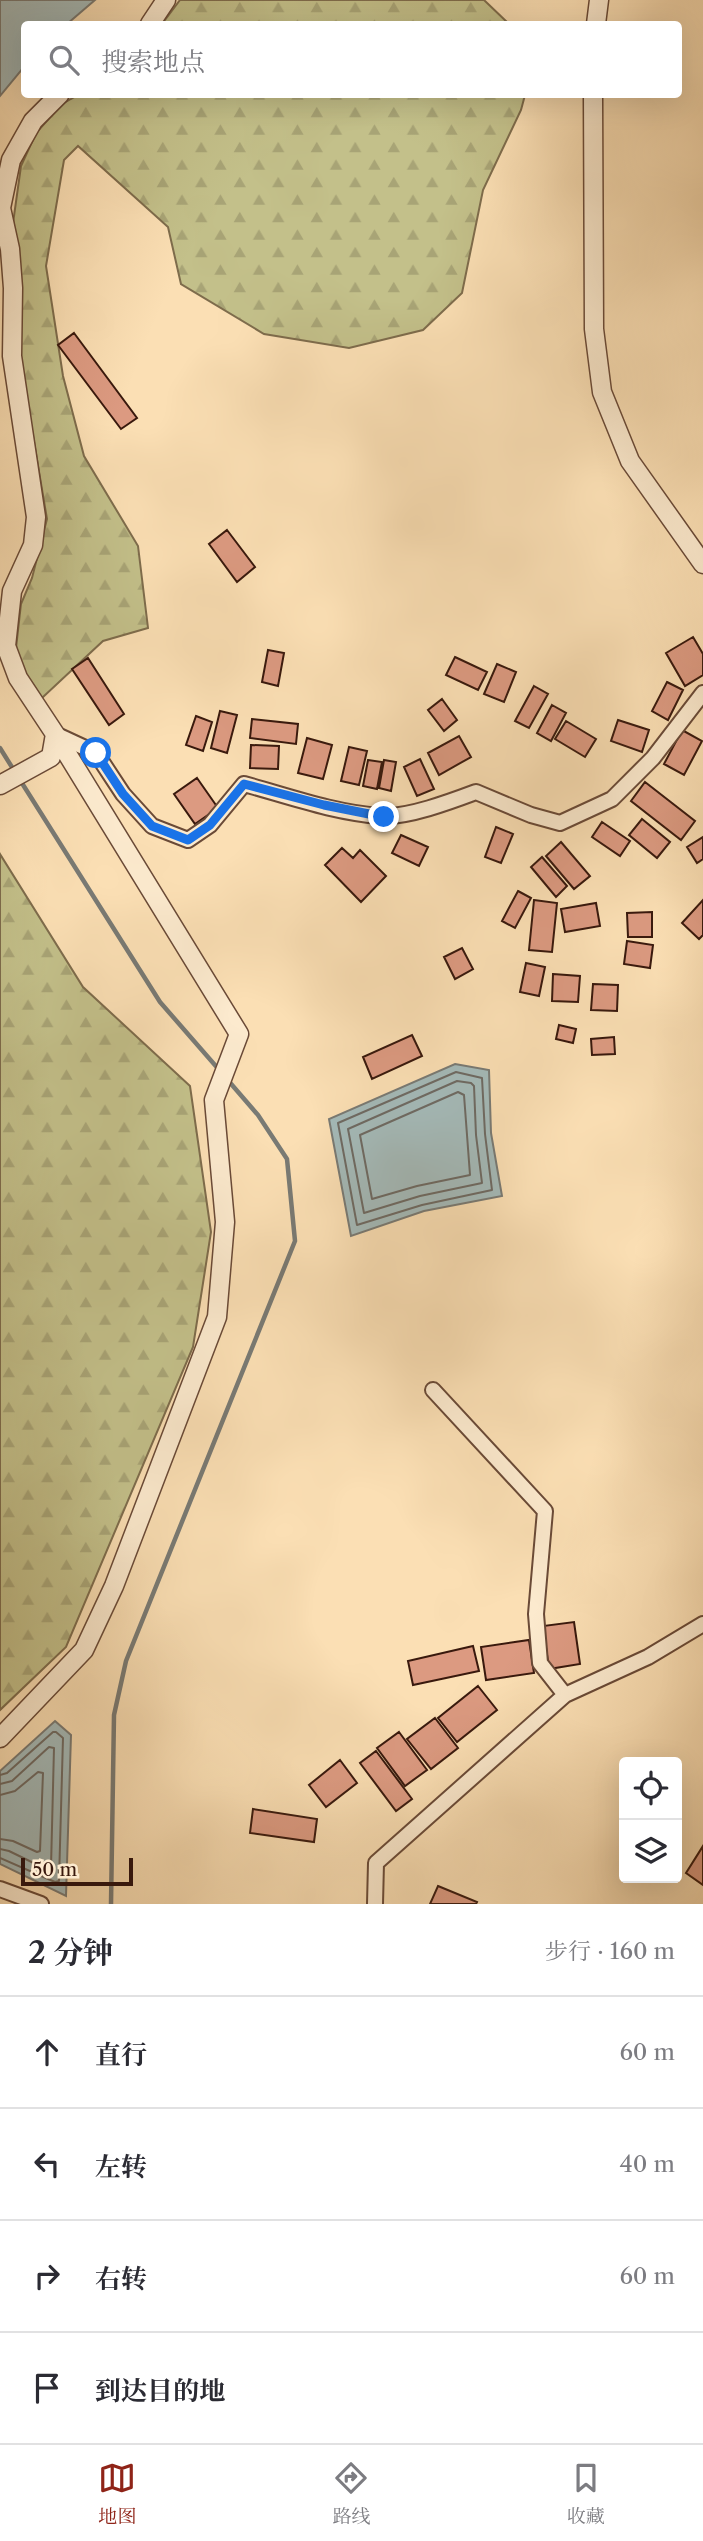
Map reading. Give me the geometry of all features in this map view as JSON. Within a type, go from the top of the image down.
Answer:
[{"type":"street","points":[[152,21],[166,0]]},
{"type":"street","points":[[596,21],[599,0]]},
{"type":"street","points":[[0,1738],[83,1650],[114,1586],[216,1317],[225,1222],[214,1100],[239,1034],[18,678],[6,646],[12,591],[33,545],[36,517],[12,356],[13,288],[10,249],[1,208],[11,160],[33,121],[56,98]]},
{"type":"street","points":[[593,98],[594,328],[601,392],[629,461],[703,564]]},
{"type":"street","points":[[55,734],[96,753],[123,794],[152,826],[188,840],[210,825],[244,784],[384,817],[435,807],[476,792],[531,815],[560,823],[612,799],[653,758],[703,693]]},
{"type":"street","points":[[12,779],[51,757],[55,734]]},
{"type":"street","points":[[433,1390],[545,1511],[537,1614],[540,1663],[565,1695]]},
{"type":"street","points":[[374,1904],[376,1863],[565,1695],[648,1657],[703,1624]]},
{"type":"street","points":[[0,1889],[41,1904]]},
{"type":"green space","points":[[180,0],[484,0],[506,21],[164,21]]},
{"type":"green space","points":[[73,98],[524,98],[483,190],[462,293],[423,330],[349,348],[264,334],[181,284],[168,227],[78,146],[64,160],[46,266],[63,376],[84,456],[138,546],[148,628],[103,641],[42,698],[15,657],[21,604],[32,578],[47,519],[20,359],[13,223],[21,166],[36,133],[62,104]]},
{"type":"green space","points":[[0,854],[83,987],[190,1086],[211,1232],[193,1347],[66,1647],[0,1710]]},
{"type":"water","points":[[0,0],[95,0],[70,21],[21,21],[21,71],[0,96]]},
{"type":"water","points":[[455,1064],[489,1070],[491,1133],[502,1196],[424,1211],[351,1236],[329,1119]]},
{"type":"water","points":[[55,1721],[71,1735],[66,1896],[0,1864],[0,1771]]},
{"type":"building","points":[[74,333],[137,418],[121,429],[58,345]]},
{"type":"building","points":[[227,530],[255,567],[237,582],[209,544]]},
{"type":"building","points":[[693,637],[703,654],[703,675],[685,686],[666,653]]},
{"type":"building","points":[[268,650],[284,653],[278,686],[262,682]]},
{"type":"building","points":[[455,657],[487,672],[478,690],[446,675]]},
{"type":"building","points":[[88,658],[124,714],[109,725],[72,669]]},
{"type":"building","points":[[497,664],[516,672],[504,702],[484,694]]},
{"type":"building","points":[[667,682],[683,690],[668,720],[652,711]]},
{"type":"building","points":[[534,686],[548,694],[529,728],[515,721]]},
{"type":"building","points":[[442,699],[457,720],[444,731],[428,710]]},
{"type":"building","points":[[552,705],[566,713],[551,741],[537,733]]},
{"type":"building","points":[[220,711],[237,715],[227,753],[211,748]]},
{"type":"building","points":[[196,716],[212,722],[203,751],[186,745]]},
{"type":"building","points":[[252,719],[298,724],[296,744],[250,738]]},
{"type":"building","points":[[618,720],[649,730],[642,752],[611,741]]},
{"type":"building","points":[[566,721],[596,739],[585,757],[555,739]]},
{"type":"building","points":[[682,730],[702,741],[684,775],[664,764]]},
{"type":"building","points":[[459,736],[471,757],[439,775],[428,753]]},
{"type":"building","points":[[307,738],[332,745],[323,779],[298,773]]},
{"type":"building","points":[[251,745],[279,746],[278,769],[250,768]]},
{"type":"building","points":[[349,747],[367,751],[359,785],[341,781]]},
{"type":"building","points":[[420,759],[434,789],[417,796],[404,767]]},
{"type":"building","points":[[368,760],[382,762],[377,789],[363,786]]},
{"type":"building","points":[[384,760],[396,762],[391,791],[379,788]]},
{"type":"building","points":[[197,778],[218,808],[195,824],[174,794]]},
{"type":"building","points":[[645,782],[695,821],[681,840],[631,801]]},
{"type":"building","points":[[642,819],[670,842],[657,858],[629,835]]},
{"type":"building","points":[[602,822],[630,841],[620,856],[592,837]]},
{"type":"building","points":[[496,827],[513,834],[501,863],[485,857]]},
{"type":"building","points":[[401,835],[428,847],[419,866],[392,853]]},
{"type":"building","points":[[703,837],[703,859],[697,863],[687,847]]},
{"type":"building","points":[[561,842],[590,876],[574,889],[546,856]]},
{"type":"building","points":[[342,848],[353,858],[360,850],[386,876],[361,902],[325,865]]},
{"type":"building","points":[[542,857],[567,886],[556,897],[531,867]]},
{"type":"building","points":[[518,891],[531,898],[515,928],[502,921]]},
{"type":"building","points":[[534,900],[557,903],[552,952],[529,950]]},
{"type":"building","points":[[703,900],[703,935],[699,939],[682,923]]},
{"type":"building","points":[[596,903],[600,926],[565,932],[561,909]]},
{"type":"building","points":[[652,912],[652,937],[628,937],[627,913]]},
{"type":"building","points":[[627,941],[653,945],[650,968],[624,964]]},
{"type":"building","points":[[462,948],[473,969],[455,979],[444,957]]},
{"type":"building","points":[[526,963],[545,967],[539,996],[520,992]]},
{"type":"building","points":[[553,974],[580,976],[578,1002],[552,1001]]},
{"type":"building","points":[[593,984],[618,985],[617,1011],[591,1010]]},
{"type":"building","points":[[559,1025],[576,1029],[573,1043],[556,1039]]},
{"type":"building","points":[[412,1035],[422,1056],[372,1079],[363,1057]]},
{"type":"building","points":[[614,1037],[615,1054],[592,1055],[591,1039]]},
{"type":"building","points":[[574,1622],[580,1664],[549,1669],[543,1626]]},
{"type":"building","points":[[529,1640],[534,1673],[486,1680],[481,1647]]},
{"type":"building","points":[[473,1646],[479,1671],[413,1685],[408,1661]]},
{"type":"building","points":[[478,1686],[497,1710],[457,1742],[438,1718]]},
{"type":"building","points":[[435,1718],[458,1748],[431,1769],[407,1739]]},
{"type":"building","points":[[399,1732],[427,1770],[405,1786],[377,1748]]},
{"type":"building","points":[[376,1751],[412,1799],[396,1811],[360,1763]]},
{"type":"building","points":[[340,1760],[357,1783],[326,1807],[309,1785]]},
{"type":"building","points":[[253,1809],[317,1819],[314,1842],[250,1833]]},
{"type":"building","points":[[703,1846],[703,1885],[686,1873]]},
{"type":"building","points":[[438,1886],[477,1902],[430,1904]]},
{"type":"waterway","points":[[0,748],[15,772]]},
{"type":"waterway","points":[[20,780],[160,1002],[221,1072]]},
{"type":"waterway","points":[[111,1904],[114,1715],[126,1661],[295,1241],[287,1159],[258,1115],[226,1078]]},
{"type":"route","points":[[96,753],[123,794],[152,826],[188,840],[210,825],[244,784],[384,817]]}]
